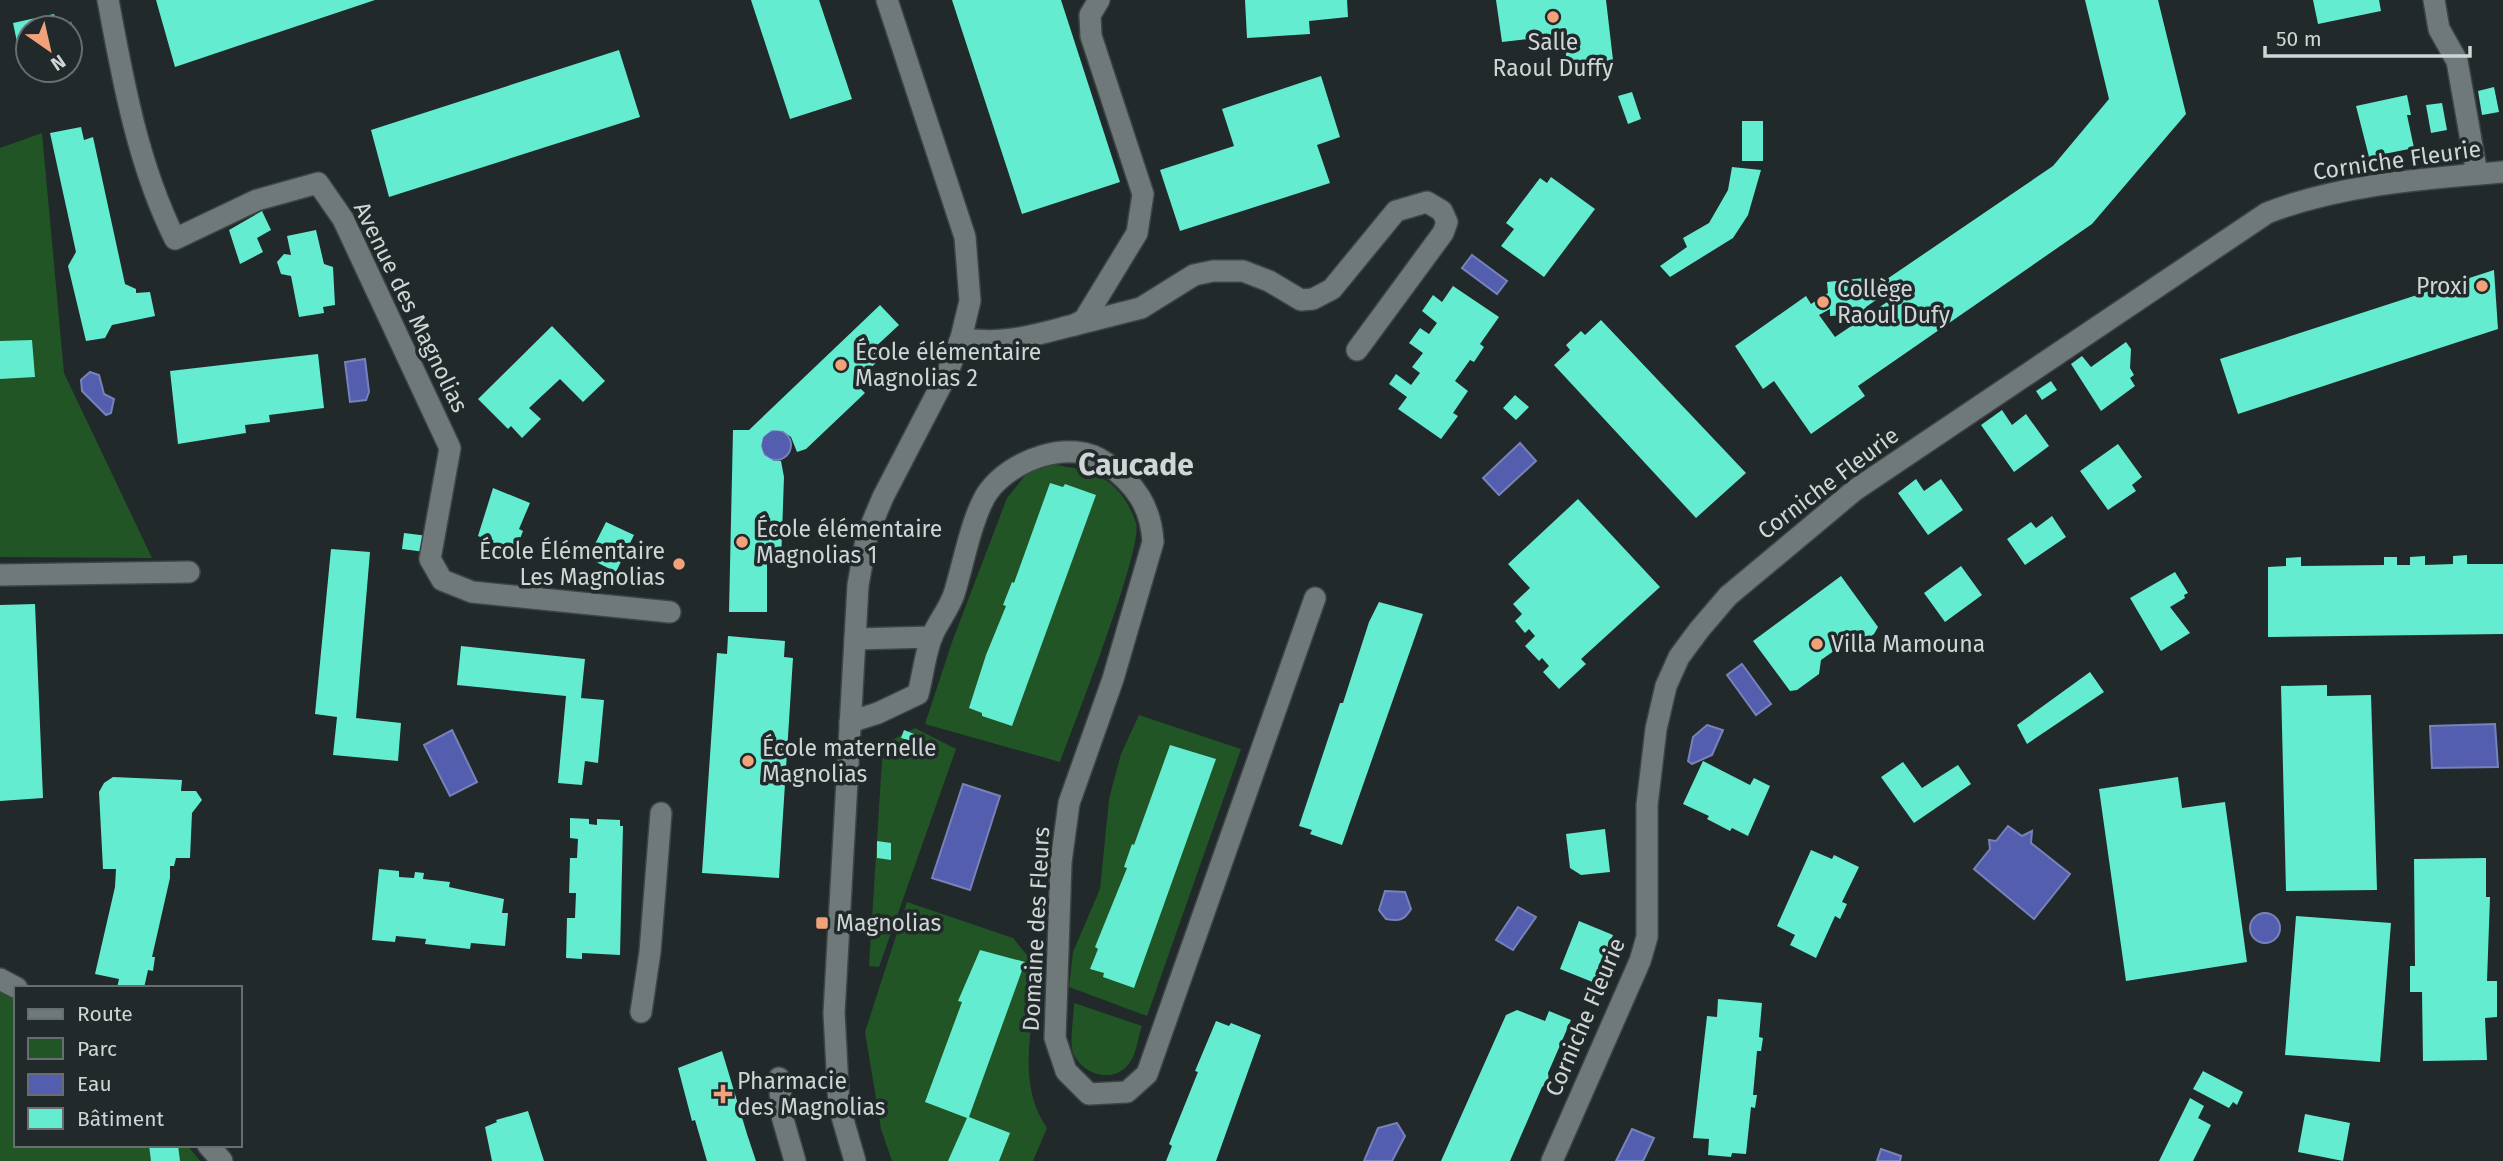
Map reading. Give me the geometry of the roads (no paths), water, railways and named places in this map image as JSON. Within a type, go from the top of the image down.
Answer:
[{"type":"street","name":"Avenue des Magnolias","points":[[108,0],[123,84],[160,208],[175,239],[257,200],[318,183],[343,219],[450,447],[430,559],[442,580],[472,592],[670,612]]},
{"type":"street","points":[[855,1161],[839,1107],[834,1013],[858,585],[867,535],[883,497],[947,374],[961,338],[970,301],[965,237],[887,0]]},
{"type":"street","points":[[1074,325],[1084,320],[1137,233],[1142,212],[1143,194],[1091,36],[1090,15],[1098,0]]},
{"type":"street","points":[[2434,0],[2439,29],[2457,61],[2477,174]]},
{"type":"street","name":"Corniche Fleurie","points":[[1552,1161],[1640,961],[1647,937],[1647,805],[1656,729],[1666,686],[1679,657],[1728,596],[1821,516],[2232,234],[2267,213],[2295,202],[2343,190],[2503,172]]},
{"type":"street","points":[[961,338],[998,342],[1141,308],[1194,275],[1213,271],[1243,271],[1269,281],[1301,300],[1313,299],[1332,289],[1396,211],[1427,202],[1442,211],[1447,222],[1443,233],[1357,350]]},
{"type":"street","name":"Domaine des Fleurs","points":[[850,722],[878,713],[918,694],[932,637],[953,597],[986,494],[1010,469],[1047,455],[1075,452],[1101,460],[1122,474],[1144,500],[1152,521],[1153,542],[1113,679],[1069,803],[1061,862],[1055,1038],[1066,1071],[1089,1094],[1127,1092],[1147,1074],[1315,598]]},
{"type":"street","points":[[0,575],[189,572]]},
{"type":"street","points":[[855,639],[932,637]]},
{"type":"street","points":[[641,1012],[650,952],[661,813]]},
{"type":"street","points":[[779,1078],[782,1116],[795,1161]]},
{"type":"street","points":[[210,1147],[222,1161]]},
{"type":"water","points":[[1472,255],[1507,281],[1497,294],[1462,268]]},
{"type":"water","points":[[365,359],[369,392],[366,400],[350,402],[345,362]]},
{"type":"water","points":[[90,372],[99,375],[104,394],[114,399],[111,413],[106,415],[82,391],[81,380]]},
{"type":"water","points":[[776,430],[787,434],[791,445],[787,456],[776,460],[765,456],[761,445],[765,434]]},
{"type":"water","points":[[1520,443],[1536,461],[1499,495],[1483,478]]},
{"type":"water","points":[[1742,664],[1771,704],[1756,715],[1727,675]]},
{"type":"water","points":[[2495,724],[2498,767],[2432,768],[2430,726]]},
{"type":"water","points":[[1707,725],[1723,730],[1712,755],[1692,764],[1688,761],[1693,737]]},
{"type":"water","points":[[452,730],[477,782],[450,796],[424,745]]},
{"type":"water","points":[[963,784],[1000,796],[970,890],[932,878]]},
{"type":"water","points":[[2008,826],[2022,836],[2032,831],[2031,843],[2070,874],[2034,919],[1974,869],[1990,849],[1989,840],[1996,841]]},
{"type":"water","points":[[1385,891],[1405,892],[1411,909],[1406,916],[1398,920],[1386,919],[1379,910]]},
{"type":"water","points":[[1518,907],[1536,917],[1513,950],[1496,940]]},
{"type":"water","points":[[2265,913],[2276,917],[2280,928],[2276,939],[2265,943],[2254,939],[2250,928],[2254,917]]},
{"type":"water","points":[[1397,1123],[1405,1136],[1392,1161],[1364,1161],[1378,1128]]},
{"type":"water","points":[[1632,1129],[1654,1138],[1643,1161],[1616,1161]]},
{"type":"water","points":[[1881,1149],[1901,1156],[1900,1161],[1877,1161]]},
{"type":"place","name":"Salle Raoul Duffy","points":[[1553,17]]},
{"type":"place","name":"Proxi","points":[[2482,286]]},
{"type":"place","name":"Collège Raoul Dufy","points":[[1823,302]]},
{"type":"place","name":"École élémentaire Magnolias 2","points":[[841,365]]},
{"type":"place","name":"École élémentaire Magnolias 1","points":[[742,542]]},
{"type":"place","name":"École Élémentaire Les Magnolias","points":[[679,564]]},
{"type":"place","name":"Villa Mamouna","points":[[1817,644]]},
{"type":"place","name":"École maternelle Magnolias","points":[[748,761]]},
{"type":"place","name":"Magnolias","points":[[822,923]]},
{"type":"place","name":"Pharmacie des Magnolias","points":[[723,1094]]},
{"type":"district","name":"Caucade","points":[[1136,465]]}]
